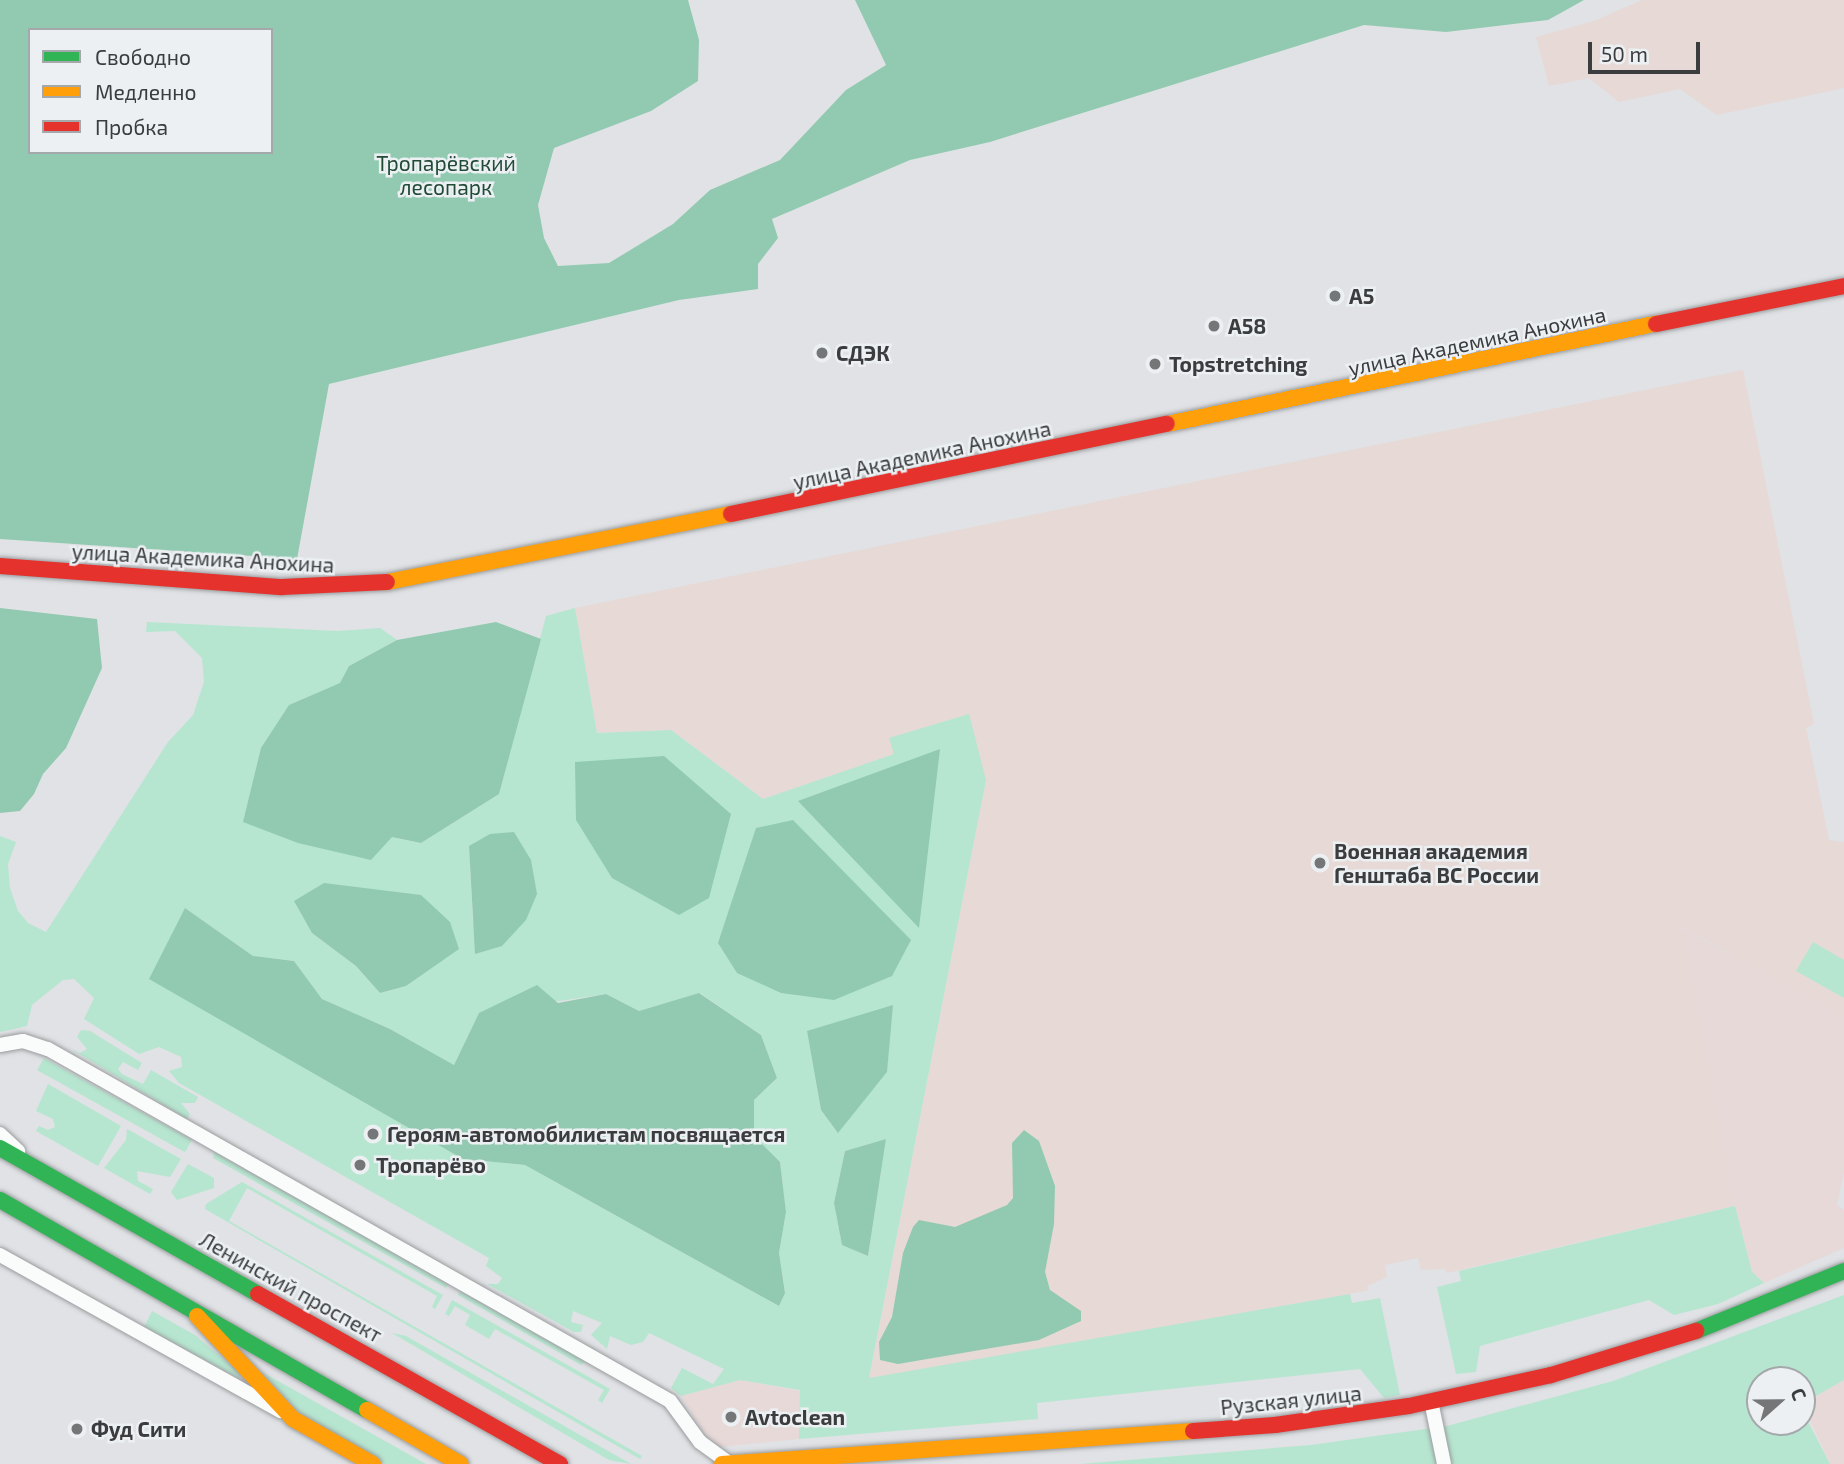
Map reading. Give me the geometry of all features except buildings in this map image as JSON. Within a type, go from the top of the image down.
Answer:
[{"type":"street","name":"улица Академика Анохина","points":[[0,566],[282,587],[398,582],[1844,286]]},
{"type":"street","points":[[0,1045],[23,1041],[48,1049],[670,1401],[700,1442],[726,1464]]},
{"type":"street","points":[[0,1134],[36,1169]]},
{"type":"street","name":"Ленинский проспект","points":[[0,1148],[560,1464]]},
{"type":"street","points":[[0,1200],[461,1464]]},
{"type":"street","points":[[0,1255],[373,1464]]},
{"type":"street","name":"Рузская улица","points":[[726,1464],[1275,1424],[1431,1401],[1659,1344],[1762,1307],[1844,1271]]},
{"type":"street","points":[[190,1308],[293,1419]]},
{"type":"street","points":[[1431,1401],[1444,1464]]},
{"type":"shaded area","points":[[1642,0],[1844,0],[1844,88],[1717,115],[1680,89],[1619,102],[1589,78],[1549,86],[1536,37],[1594,21]]},
{"type":"shaded area","name":"Военная академия Генштаба ВС России","points":[[1743,370],[1814,724],[1806,728],[1829,840],[1844,842],[1844,1019],[1682,927],[1735,1206],[1447,1273],[1445,1269],[1421,1270],[1418,1258],[1385,1265],[1387,1277],[1367,1286],[1368,1290],[1350,1294],[869,1379],[986,780],[890,738],[895,754],[763,799],[671,730],[597,733],[575,608]]},
{"type":"shaded area","points":[[1681,927],[1844,1019],[1844,1172],[1837,1205],[1844,1210],[1844,1248],[1764,1283],[1752,1273],[1735,1206]]},
{"type":"shaded area","points":[[740,1380],[801,1391],[799,1439],[720,1447],[704,1434],[681,1396]]},
{"type":"shaded area","points":[[1844,1380],[1844,1464],[1830,1464],[1816,1434],[1816,1396]]},
{"type":"green space","name":"Тропарёвский лесопарк","points":[[0,0],[688,0],[699,40],[698,81],[651,111],[554,148],[538,205],[544,238],[558,266],[609,263],[673,224],[710,190],[780,160],[846,90],[886,65],[855,0],[1584,0],[1548,20],[1446,32],[1364,25],[990,142],[910,160],[772,219],[778,238],[758,264],[758,289],[679,300],[329,384],[297,559],[0,539]]},
{"type":"green space","points":[[0,608],[97,619],[102,668],[66,748],[43,774],[34,794],[20,811],[0,813]]},
{"type":"green space","points":[[575,608],[597,733],[671,730],[763,799],[894,754],[889,738],[969,714],[986,780],[869,1378],[1350,1294],[1352,1303],[1380,1298],[1400,1395],[1384,1398],[1360,1369],[1037,1403],[1038,1419],[799,1439],[800,1390],[740,1380],[681,1396],[671,1388],[682,1368],[713,1384],[724,1369],[649,1333],[643,1342],[631,1345],[610,1336],[607,1349],[591,1335],[602,1323],[573,1311],[571,1322],[583,1325],[581,1332],[574,1332],[487,1284],[498,1284],[502,1278],[486,1266],[489,1258],[179,1083],[169,1071],[182,1067],[181,1057],[159,1047],[139,1054],[84,1019],[94,998],[74,979],[63,980],[32,1005],[27,1026],[0,1032],[0,836],[16,842],[8,864],[10,888],[18,911],[28,923],[46,932],[168,742],[193,715],[204,682],[202,658],[175,631],[146,632],[147,622],[338,631],[380,628],[397,640],[349,666],[341,683],[289,705],[393,837],[421,843],[499,794],[546,616]],"holes":[[[469,846],[526,920],[473,924]],[[372,892],[421,895],[459,948],[406,986],[380,993],[356,966],[312,933]],[[185,908],[253,956],[294,961],[322,999],[390,1029],[454,1065],[479,1013],[606,994],[639,1011],[700,993],[761,1035],[777,1078],[754,1100],[754,1137],[780,1162],[786,1212],[779,1253],[785,1292],[779,1306],[525,1165],[463,1159]],[[807,1031],[887,1072],[838,1132],[821,1110]],[[886,1139],[868,1256],[842,1244],[834,1203],[845,1151]]]},
{"type":"green space","points":[[496,622],[541,639],[499,794],[421,843],[392,837],[371,860],[298,843],[243,822],[261,748],[289,705],[340,683],[349,666],[397,640]]},
{"type":"green space","points":[[940,749],[919,928],[798,801]]},
{"type":"green space","points":[[664,756],[731,814],[709,898],[679,915],[612,878],[576,820],[575,762]]},
{"type":"green space","points":[[793,820],[911,940],[892,976],[834,1000],[781,993],[737,973],[718,943],[756,828]]},
{"type":"green space","points":[[514,832],[531,860],[537,894],[526,920],[502,946],[475,954],[469,846],[490,834]]},
{"type":"green space","points":[[324,883],[421,895],[450,922],[459,949],[406,986],[380,993],[356,966],[312,933],[294,901]]},
{"type":"green space","points":[[185,908],[253,956],[294,961],[322,999],[390,1029],[454,1065],[479,1013],[537,985],[558,1003],[606,994],[639,1011],[699,993],[761,1035],[777,1078],[754,1100],[754,1136],[780,1162],[786,1212],[779,1253],[785,1293],[779,1306],[525,1165],[463,1159],[149,979]]},
{"type":"green space","points":[[1813,942],[1844,960],[1844,998],[1796,971]]},
{"type":"green space","points":[[893,1005],[887,1072],[838,1133],[821,1110],[807,1031]]},
{"type":"green space","points":[[81,1030],[90,1031],[142,1063],[138,1070],[123,1062],[118,1069],[122,1074],[143,1084],[151,1070],[198,1097],[195,1103],[181,1103],[190,1114],[187,1119],[71,1049],[80,1053],[87,1049],[77,1037]]},
{"type":"green space","points":[[44,1058],[192,1140],[185,1152],[37,1070]]},
{"type":"green space","points":[[48,1084],[121,1126],[98,1166],[36,1131],[39,1126],[48,1130],[55,1127],[53,1119],[36,1111]]},
{"type":"green space","points":[[127,1129],[181,1159],[170,1177],[137,1171],[138,1181],[153,1189],[150,1194],[104,1168],[126,1140]]},
{"type":"green space","points":[[1024,1130],[1039,1141],[1055,1186],[1054,1224],[1045,1272],[1050,1290],[1081,1311],[1081,1321],[1039,1340],[898,1364],[880,1360],[879,1342],[892,1317],[903,1253],[913,1227],[919,1220],[955,1227],[1007,1205],[1013,1198],[1012,1143]]},
{"type":"green space","points":[[886,1139],[868,1256],[842,1245],[834,1203],[845,1151]]},
{"type":"green space","points":[[214,1152],[448,1284],[446,1288],[213,1158]]},
{"type":"green space","points":[[188,1164],[214,1178],[214,1188],[177,1200],[171,1192]]},
{"type":"green space","points":[[242,1182],[443,1295],[435,1309],[432,1307],[437,1296],[247,1188],[229,1221],[642,1456],[640,1459],[205,1209],[206,1204]]},
{"type":"green space","points":[[1735,1206],[1752,1272],[1764,1283],[1718,1304],[1674,1315],[1649,1300],[1480,1346],[1476,1372],[1456,1374],[1437,1287],[1461,1281],[1459,1271]]},
{"type":"green space","points":[[460,1291],[586,1361],[581,1365],[458,1295]]},
{"type":"green space","points":[[1844,1295],[1844,1380],[1816,1396],[1816,1366],[1746,1366],[1746,1436],[1815,1436],[1830,1464],[1080,1464],[1311,1445],[1447,1426],[1613,1381]]},
{"type":"green space","points":[[452,1300],[610,1389],[602,1403],[598,1400],[604,1390],[495,1329],[489,1339],[465,1325],[470,1315],[455,1306],[449,1316],[445,1314]]},
{"type":"green space","points":[[152,1311],[195,1335],[240,1373],[240,1379],[144,1327]]},
{"type":"green space","points":[[392,1333],[406,1336],[631,1464],[609,1460]]},
{"type":"green space","points":[[262,1372],[426,1464],[385,1464],[305,1419]]},
{"type":"traffic: fast","points":[[0,1148],[258,1294]]},
{"type":"traffic: fast","points":[[0,1200],[367,1410]]},
{"type":"traffic: fast","points":[[1696,1331],[1844,1271]]},
{"type":"traffic: slow","points":[[1167,424],[1656,324]]},
{"type":"traffic: slow","points":[[387,582],[731,514]]},
{"type":"traffic: slow","points":[[197,1316],[293,1419],[373,1464]]},
{"type":"traffic: slow","points":[[367,1410],[461,1464]]},
{"type":"traffic: slow","points":[[722,1464],[1193,1431]]},
{"type":"traffic: jam","points":[[1656,324],[1844,286]]},
{"type":"traffic: jam","points":[[731,514],[1167,424]]},
{"type":"traffic: jam","points":[[0,566],[282,587],[387,582]]},
{"type":"traffic: jam","points":[[258,1294],[560,1464]]},
{"type":"traffic: jam","points":[[1193,1431],[1275,1425],[1409,1406],[1551,1375],[1696,1331]]},
{"type":"place","name":"А5","points":[[1335,296]]},
{"type":"place","name":"А58","points":[[1214,326]]},
{"type":"place","name":"СДЭК","points":[[822,353]]},
{"type":"place","name":"Topstretching","points":[[1155,364]]},
{"type":"place","name":"Военная академия Генштаба ВС России","points":[[1320,863]]},
{"type":"place","name":"Героям-автомобилистам посвящается","points":[[373,1134]]},
{"type":"place","name":"Тропарёво","points":[[360,1165]]},
{"type":"place","name":"Avtoclean","points":[[731,1417]]},
{"type":"place","name":"Фуд Сити","points":[[77,1429]]}]
